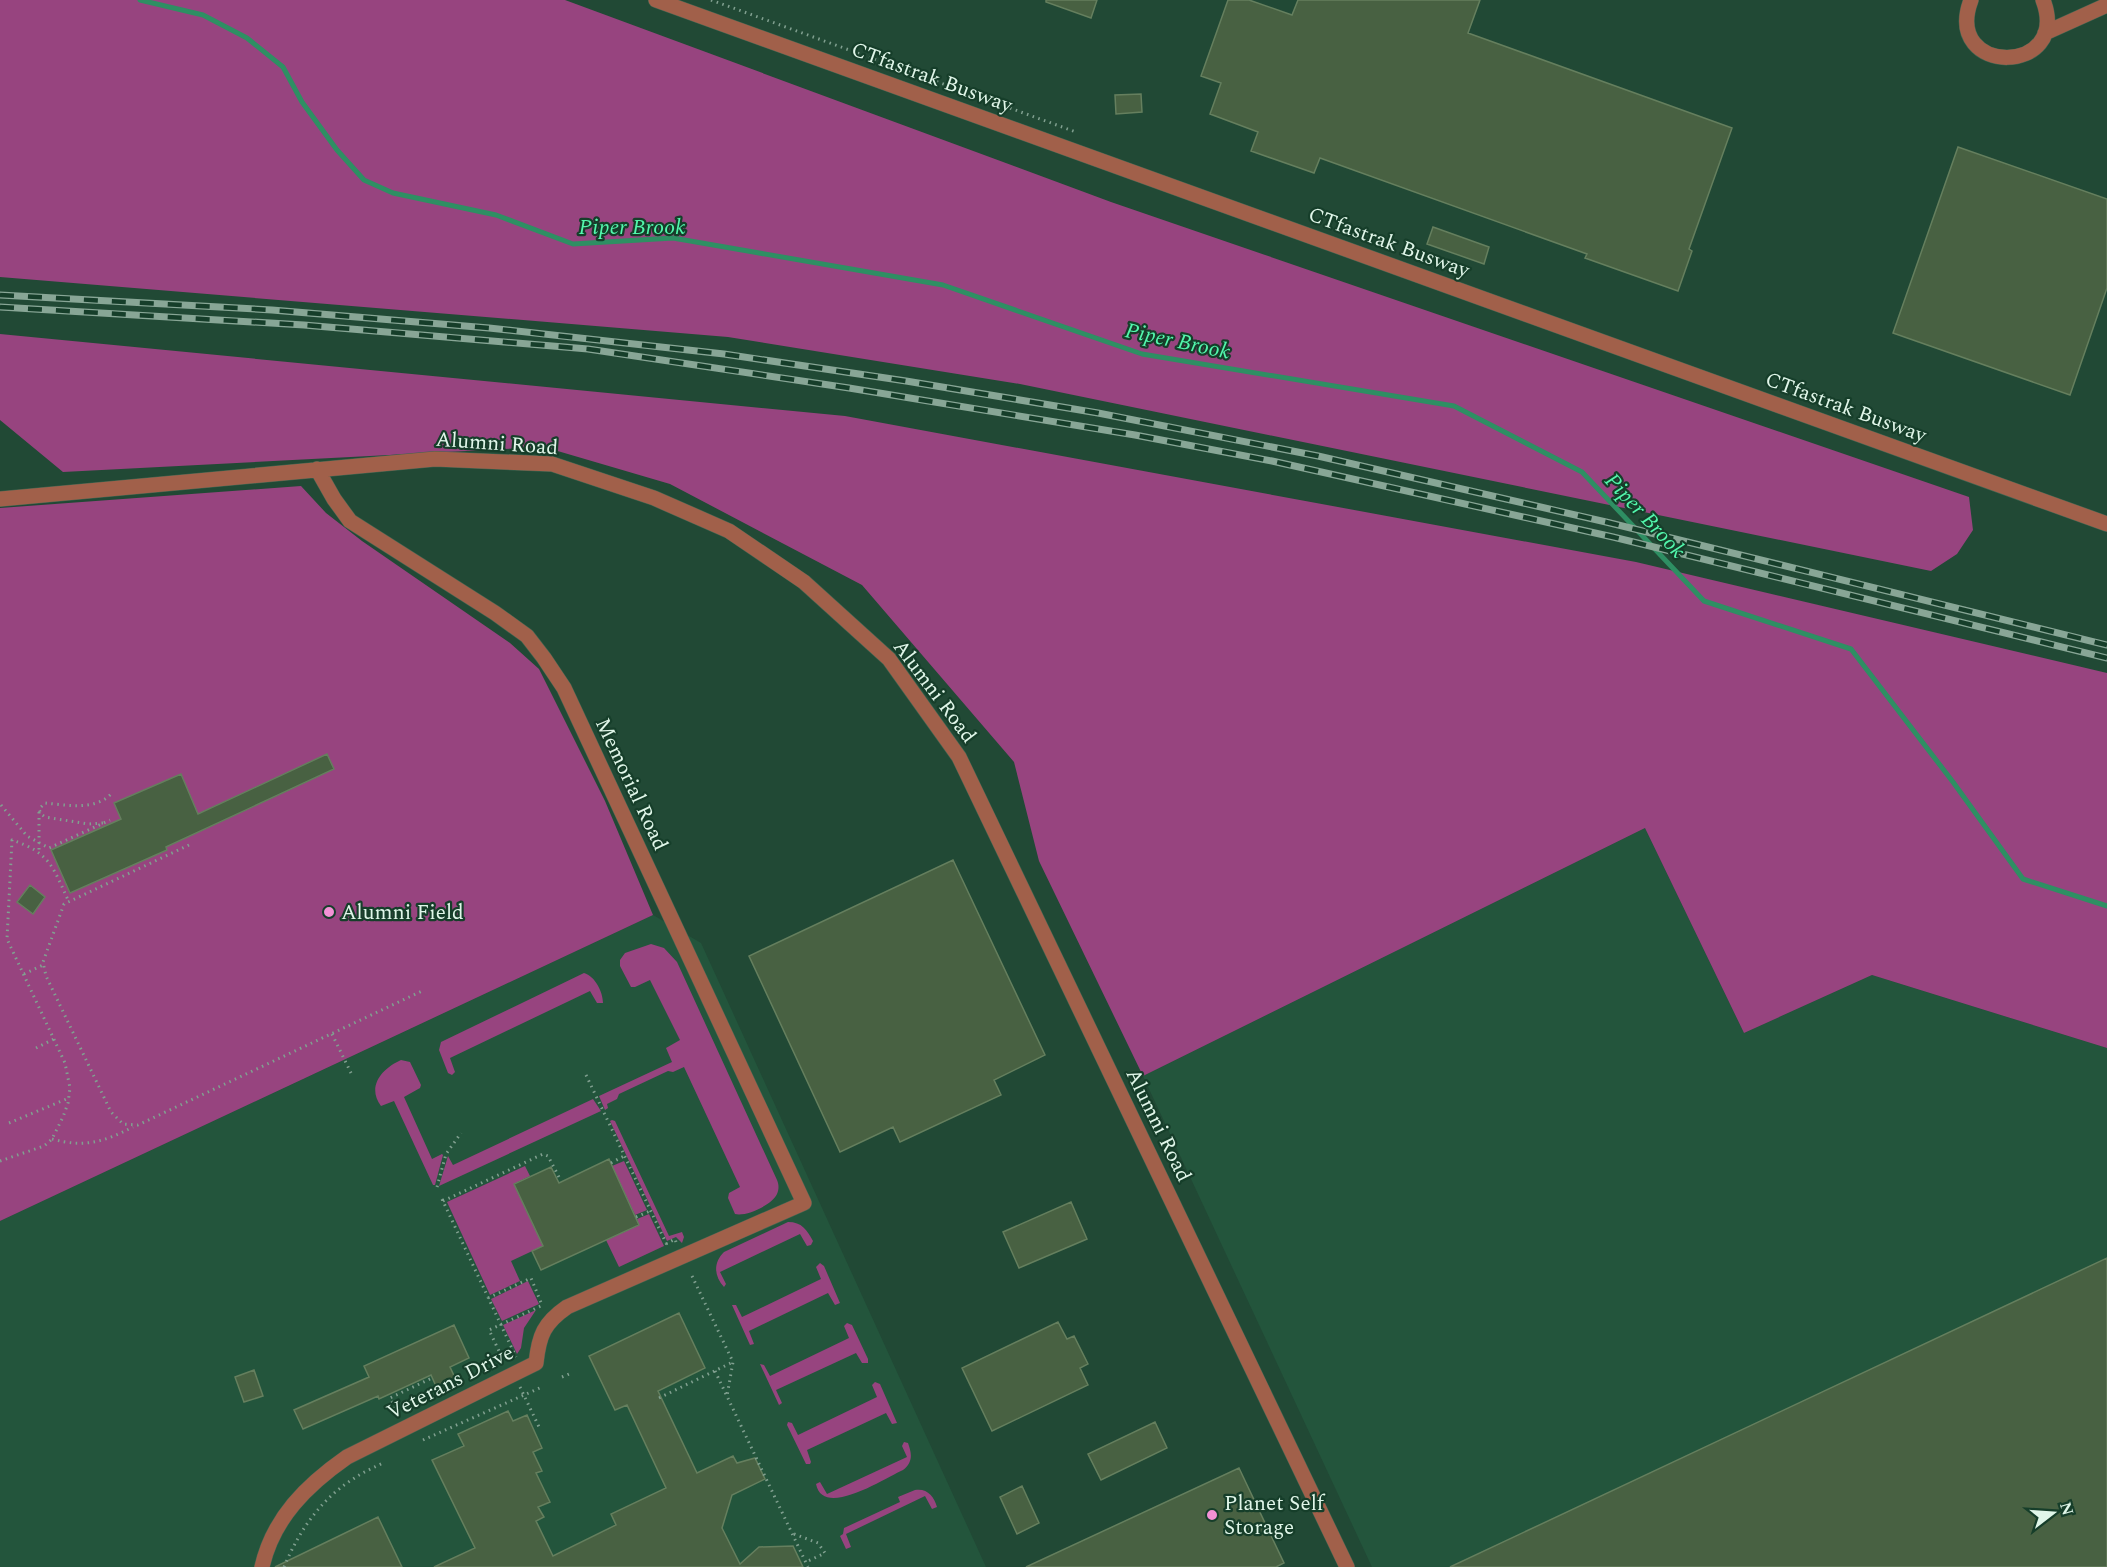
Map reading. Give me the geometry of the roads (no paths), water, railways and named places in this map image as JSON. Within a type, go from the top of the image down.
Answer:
[{"type":"street","name":"CTfastrak Busway","points":[[656,0],[2107,524]]},
{"type":"street","points":[[1971,0],[1967,9],[1966,22],[1969,33],[1986,53],[1999,58],[2013,58],[2026,54],[2037,45],[2044,33],[2047,21],[2043,0]]},
{"type":"street","points":[[2044,33],[2107,5]]},
{"type":"street","name":"Alumni Road","points":[[0,499],[435,459],[552,464],[654,498],[729,531],[804,582],[889,659],[959,757],[1347,1567]]},
{"type":"street","name":"Memorial Road","points":[[317,469],[350,521],[527,636],[564,688],[804,1203]]},
{"type":"street","name":"Veterans Drive","points":[[262,1567],[267,1547],[294,1502],[319,1477],[347,1457],[536,1363],[538,1344],[543,1330],[553,1317],[567,1307],[804,1203]]},
{"type":"waterway","name":"Piper Brook","points":[[140,0],[203,15],[247,38],[283,67],[302,102],[337,150],[364,180],[393,193],[496,215],[573,244],[673,238],[943,285],[1142,354],[1454,406],[1582,472],[1704,601],[1851,649],[1953,782],[2023,879],[2107,906]]},
{"type":"railway","points":[[0,295],[272,310],[489,328],[724,354],[906,381],[1098,413],[1318,456],[1606,522],[2107,645]]},
{"type":"railway","points":[[0,307],[304,325],[588,349],[849,388],[1135,435],[1272,461],[1613,537],[2107,658]]},
{"type":"place","name":"Alumni Field","points":[[329,912]]},
{"type":"place","name":"Planet Self Storage","points":[[1212,1515]]}]
